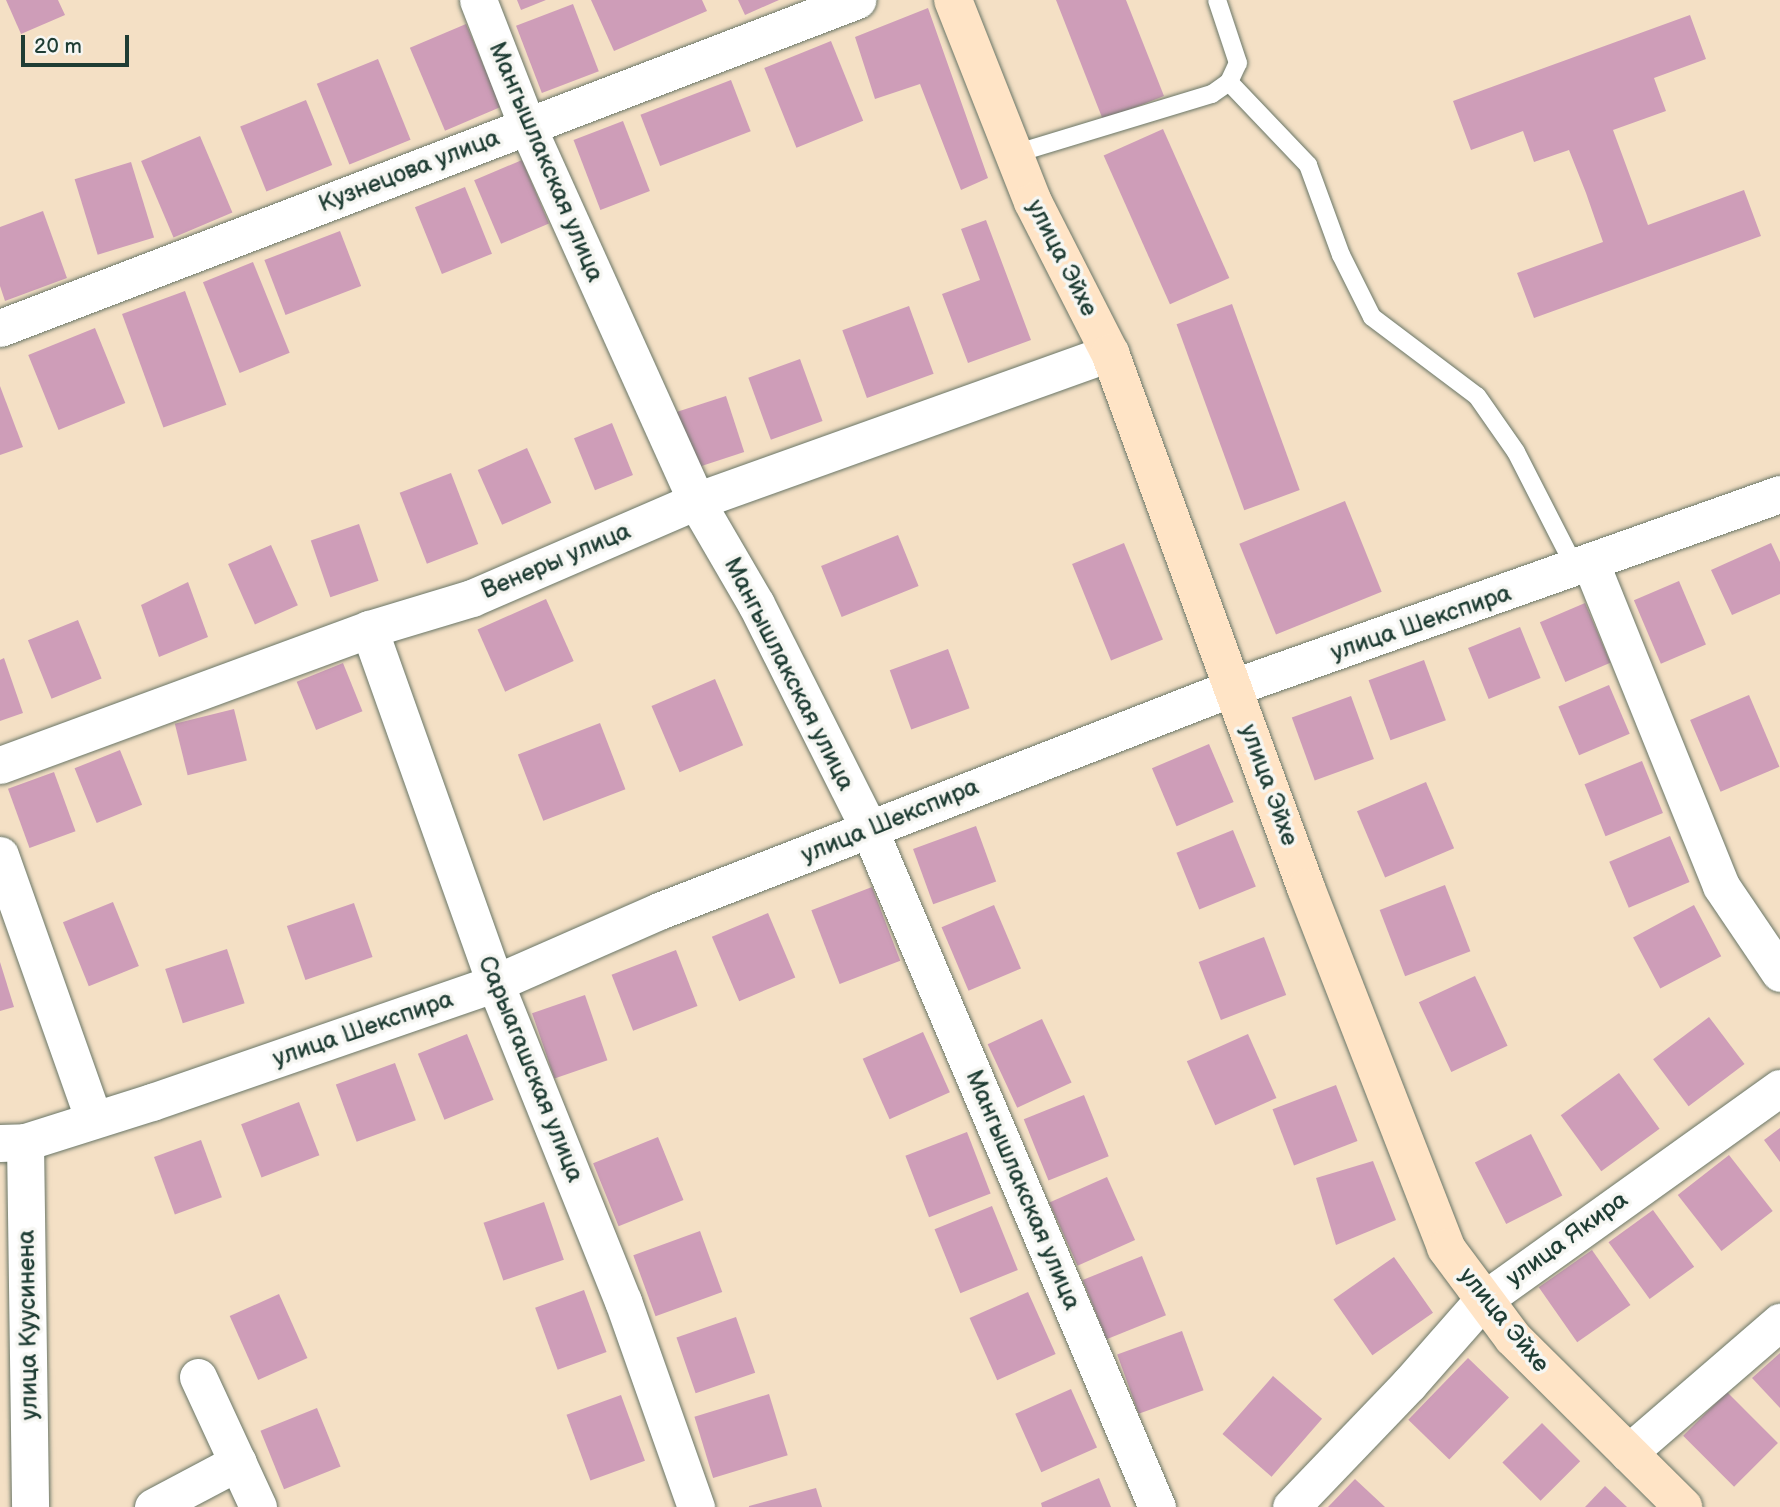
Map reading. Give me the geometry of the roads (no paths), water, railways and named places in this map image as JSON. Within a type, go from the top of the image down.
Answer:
[{"type":"street","name":"Мангышлакская улица","points":[[478,0],[527,127],[696,501],[756,604],[869,829],[1157,1507]]},
{"type":"street","name":"Кузнецова улица","points":[[0,328],[858,0]]},
{"type":"street","name":"улица Эйхе","points":[[953,0],[1034,202],[1110,353],[1446,1248],[1482,1301],[1569,1398],[1683,1507]]},
{"type":"street","name":"Венеры улица","points":[[0,765],[369,629],[472,598],[696,501],[1110,353]]},
{"type":"street","name":"улица Шекспира","points":[[12,1142],[152,1102],[495,982],[659,911],[1234,687],[1583,567],[1780,494]]},
{"type":"street","points":[[1583,567],[1721,886],[1780,973]]},
{"type":"street","name":"Сарыагашская улица","points":[[369,629],[495,982],[623,1301],[696,1507]]},
{"type":"street","points":[[0,855],[93,1118]]},
{"type":"street","name":"улица Якира","points":[[1291,1507],[1409,1384],[1482,1301],[1780,1088]]},
{"type":"street","name":"улица Куусинена","points":[[12,1142],[30,1507]]},
{"type":"street","points":[[1629,1453],[1780,1322]]},
{"type":"street","points":[[198,1377],[258,1507]]},
{"type":"street","points":[[153,1507],[238,1462]]},
{"type":"lane","points":[[1014,154],[1212,94],[1229,82],[1238,63],[1217,0]]},
{"type":"lane","points":[[1229,82],[1308,165],[1341,255],[1372,317],[1478,396],[1516,452],[1583,567]]}]
